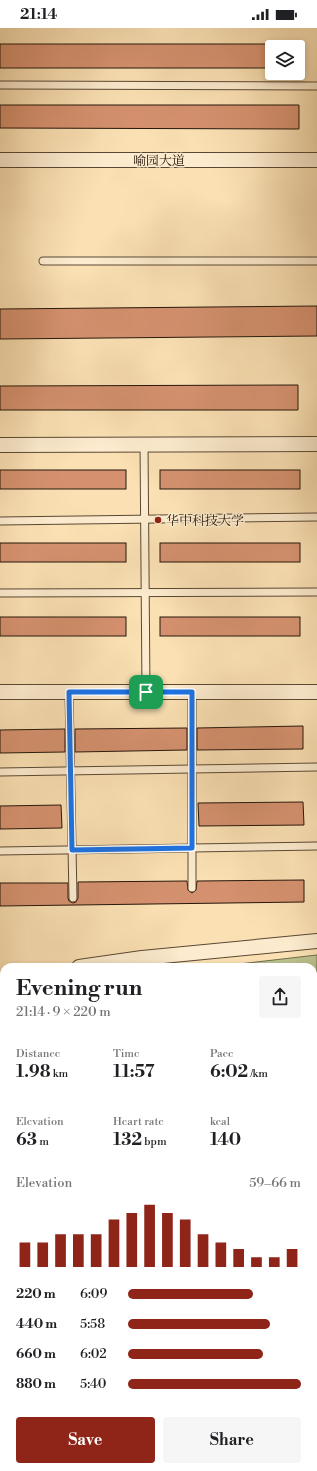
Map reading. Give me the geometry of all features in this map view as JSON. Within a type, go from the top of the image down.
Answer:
[{"type":"street","name":"喻园大道","points":[[0,160],[317,160]]},
{"type":"street","points":[[0,445],[317,444]]},
{"type":"street","points":[[0,692],[317,692]]},
{"type":"street","points":[[107,963],[142,958],[317,941]]},
{"type":"lane","points":[[0,85],[317,86]]},
{"type":"lane","points":[[43,261],[317,261]]},
{"type":"lane","points":[[144,444],[146,692]]},
{"type":"lane","points":[[0,521],[317,517]]},
{"type":"lane","points":[[0,593],[317,592]]},
{"type":"lane","points":[[69,692],[73,898]]},
{"type":"lane","points":[[192,692],[192,888]]},
{"type":"lane","points":[[0,772],[317,767]]},
{"type":"lane","points":[[0,851],[317,846]]},
{"type":"green space","points":[[317,955],[317,963],[248,963]]},
{"type":"building","points":[[0,44],[265,44],[265,68],[0,68]]},
{"type":"building","points":[[0,105],[299,105],[299,129],[0,128]]},
{"type":"building","points":[[317,306],[317,336],[0,339],[0,309]]},
{"type":"building","points":[[298,385],[298,410],[0,410],[0,386]]},
{"type":"building","points":[[0,470],[126,470],[126,489],[0,489]]},
{"type":"building","points":[[160,470],[300,470],[300,489],[160,489]]},
{"type":"building","points":[[0,543],[126,543],[126,562],[0,562]]},
{"type":"building","points":[[160,543],[300,543],[300,562],[160,562]]},
{"type":"building","points":[[0,617],[126,617],[126,636],[0,636]]},
{"type":"building","points":[[160,617],[300,617],[300,636],[160,636]]},
{"type":"building","points":[[303,726],[303,749],[197,750],[197,728]]},
{"type":"building","points":[[187,728],[187,750],[75,752],[75,729]]},
{"type":"building","points":[[65,729],[65,752],[0,753],[0,730]]},
{"type":"building","points":[[303,802],[304,825],[199,826],[198,803]]},
{"type":"building","points":[[61,805],[62,828],[0,829],[0,806]]},
{"type":"building","points":[[304,880],[304,902],[0,906],[0,883],[68,883],[68,898],[69,901],[73,903],[76,902],[78,898],[78,882],[187,881],[188,890],[192,893],[196,890],[197,881]]},
{"type":"place","name":"华中科技大学","points":[[158,520]]},
{"type":"route","points":[[69,692],[146,692],[192,692],[192,848],[72,850],[69,692]]}]
